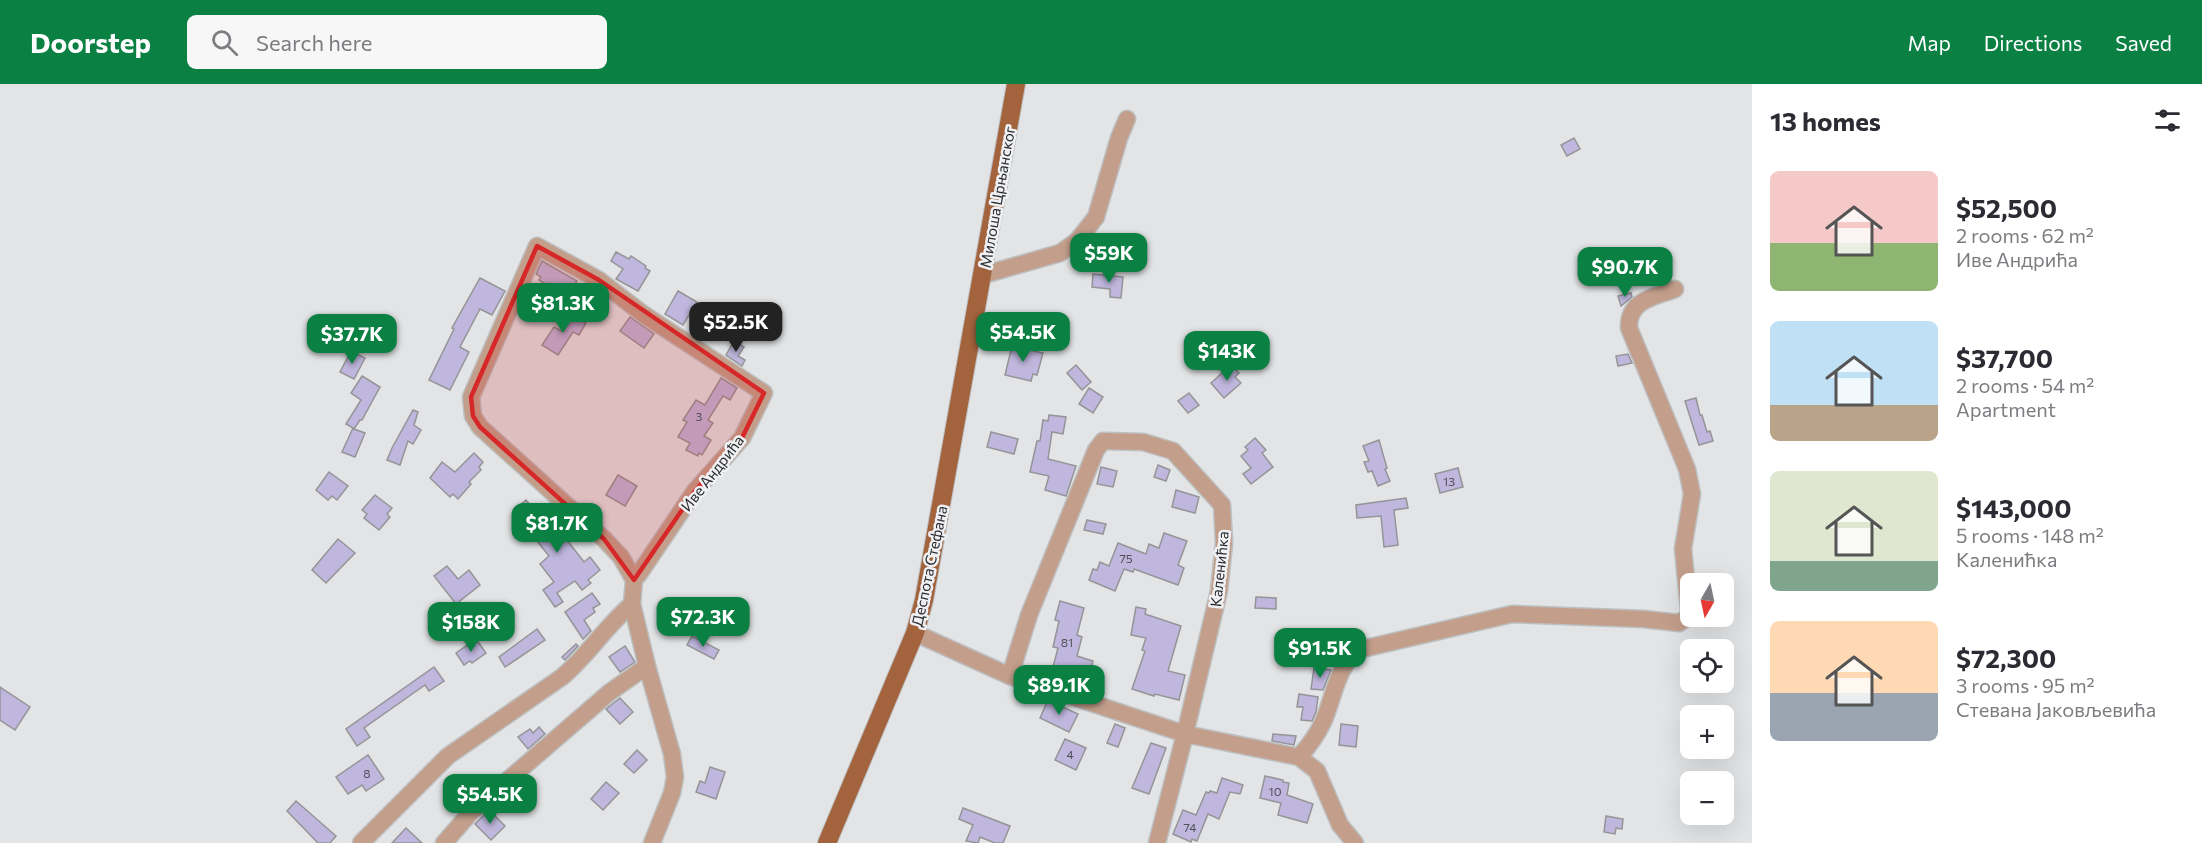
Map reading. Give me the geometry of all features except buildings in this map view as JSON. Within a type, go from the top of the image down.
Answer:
[{"type":"main road","name":"Милоша Црњанског","points":[[977,310],[1016,84]]},
{"type":"main road","name":"Деспота Стефана","points":[[827,843],[915,633],[929,579],[977,310]]},
{"type":"street","points":[[983,275],[1060,253],[1077,241],[1096,217],[1119,138],[1127,119]]},
{"type":"street","name":"Иве Андрића","points":[[537,246],[599,280],[643,314],[764,393],[742,438],[695,491],[634,580],[621,557],[604,539],[480,427],[473,416],[471,397],[537,246]]},
{"type":"street","points":[[1299,757],[1317,735],[1341,674],[1354,652],[1362,649],[1512,614],[1644,619],[1679,623],[1688,617],[1683,549],[1692,494],[1687,469],[1629,328],[1630,313],[1642,301],[1675,289]]},
{"type":"street","name":"Каленићка","points":[[1010,676],[1029,615],[1096,450],[1103,441],[1114,441],[1143,442],[1173,451],[1222,505],[1224,530],[1219,591],[1157,843]]},
{"type":"street","points":[[634,580],[632,604],[672,754],[675,777],[672,793],[652,843]]},
{"type":"street","points":[[361,843],[448,756],[578,664],[599,636],[632,604]]},
{"type":"street","points":[[915,633],[1010,676],[1185,734],[1306,760],[1317,771],[1340,825],[1355,843]]},
{"type":"street","points":[[444,843],[472,812],[498,789],[610,692],[647,666]]},
{"type":"highlighted area","points":[[537,246],[599,280],[764,393],[742,438],[695,491],[634,580],[604,539],[480,427],[473,416],[471,397]]}]
